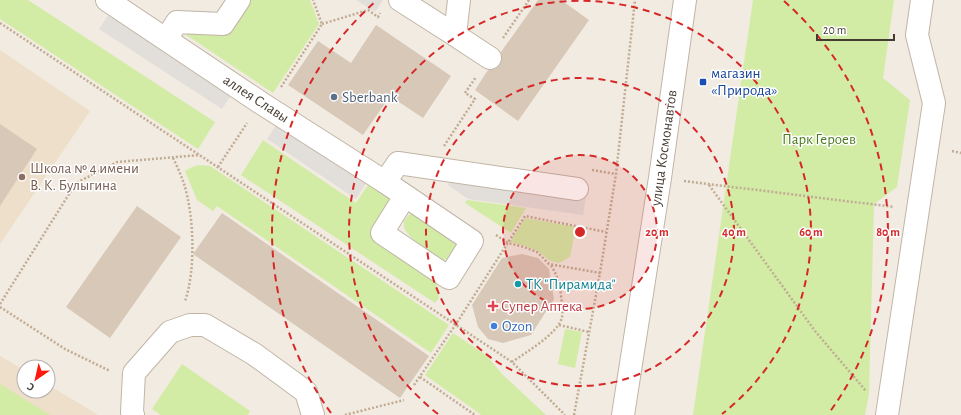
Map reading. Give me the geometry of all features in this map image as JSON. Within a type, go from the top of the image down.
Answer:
[{"type":"street","name":"аллея Славы","points":[[107,0],[261,103],[406,196]]},
{"type":"street","points":[[166,39],[177,22],[223,24],[239,0]]},
{"type":"street","points":[[400,0],[490,58]]},
{"type":"street","points":[[455,35],[459,0]]},
{"type":"street","name":"улица Космонавтов","points":[[623,415],[660,178],[685,0]]},
{"type":"street","points":[[887,415],[934,103],[917,35],[922,0]]},
{"type":"street","points":[[385,182],[398,163],[577,189]]},
{"type":"street","points":[[133,415],[134,373],[170,332],[190,325],[205,325],[254,354],[306,392],[313,415]]},
{"type":"path","points":[[313,0],[322,24]]},
{"type":"path","points":[[442,150],[475,99],[465,93],[529,0]]},
{"type":"path","points":[[574,415],[600,273],[616,174],[635,0]]},
{"type":"path","points":[[278,92],[322,24],[368,10],[378,17],[381,11]]},
{"type":"path","points":[[0,23],[512,362],[564,415]]},
{"type":"path","points":[[218,167],[242,130]]},
{"type":"path","points":[[134,383],[65,349],[0,305],[76,184],[117,162],[200,155]]},
{"type":"path","points":[[170,332],[179,316],[188,293],[192,269],[190,209],[184,183],[173,158]]},
{"type":"path","points":[[680,181],[901,207]]},
{"type":"path","points":[[709,185],[815,331],[869,394]]},
{"type":"path","points":[[414,385],[456,324],[525,216],[606,232]]},
{"type":"path","points":[[512,362],[542,341],[559,325],[562,318],[563,306],[559,283],[556,273],[549,264]]},
{"type":"path","points":[[559,325],[589,332]]},
{"type":"path","points":[[420,377],[475,415]]},
{"type":"path","points":[[345,415],[404,400]]},
{"type":"shaded area","points":[[356,0],[383,0],[375,12]]},
{"type":"shaded area","points":[[115,5],[237,86],[222,109],[99,29]]},
{"type":"shaded area","name":"Школа № 4 имени В. К. Булыгина","points":[[0,50],[90,111],[0,244]]},
{"type":"shaded area","points":[[282,116],[372,174],[356,199],[267,139]]},
{"type":"shaded area","points":[[454,174],[586,196],[583,215],[468,199],[448,185]]},
{"type":"shaded area","points":[[0,356],[16,365],[16,399],[56,399],[56,390],[97,414],[96,415],[0,415]]},
{"type":"green space","points":[[0,0],[28,0],[215,122],[198,149],[0,19]]},
{"type":"green space","points":[[242,0],[310,0],[319,24],[273,93],[176,28],[224,26]]},
{"type":"green space","name":"Парк Героев","points":[[753,0],[894,0],[883,78],[910,100],[897,187],[874,204],[869,394],[865,415],[693,415]]},
{"type":"green space","points":[[263,140],[356,203],[372,179],[400,197],[375,235],[433,274],[439,298],[435,303],[241,175]]},
{"type":"green space","points":[[198,165],[210,166],[449,325],[431,353],[217,206],[213,211],[197,200],[185,171]]},
{"type":"green space","points":[[467,200],[526,208],[511,233],[465,203]]},
{"type":"green space","points":[[413,212],[456,242],[454,252],[448,258],[442,261],[421,246],[406,231],[404,221]]},
{"type":"green space","points":[[525,218],[576,227],[570,257],[559,263],[550,261],[538,251],[510,242]]},
{"type":"green space","points":[[565,329],[582,332],[575,368],[558,364]]},
{"type":"green space","points":[[453,333],[486,355],[502,374],[546,415],[481,415],[425,375]]},
{"type":"green space","points":[[182,364],[250,411],[248,415],[161,415],[152,409]]},
{"type":"green space","points":[[0,384],[16,394],[16,399],[24,399],[50,415],[0,415]]},
{"type":"building","points":[[538,0],[561,0],[589,20],[518,121],[475,90],[488,70],[495,69],[500,65],[502,59],[501,52]]},
{"type":"building","points":[[376,25],[451,76],[423,118],[390,96],[363,135],[288,85],[318,41],[351,63]]},
{"type":"building","points":[[0,124],[37,149],[0,206]]},
{"type":"building","points":[[137,206],[181,237],[110,338],[66,307]]},
{"type":"building","points":[[222,213],[429,356],[400,398],[193,254]]},
{"type":"building","name":"ТК \"Пирамида\"","points":[[522,254],[538,258],[549,269],[554,299],[531,335],[503,343],[488,339],[478,327],[472,305],[502,258]]},
{"type":"place","name":"магазин «Природа»","points":[[703,82]]},
{"type":"place","name":"Sberbank","points":[[334,97]]},
{"type":"place","name":"Школа № 4 имени В. К. Булыгина","points":[[22,177]]},
{"type":"place","name":"ТК \"Пирамида\"","points":[[518,284]]},
{"type":"place","name":"Супер Аптека","points":[[493,306]]},
{"type":"place","name":"Ozon","points":[[494,326]]}]
